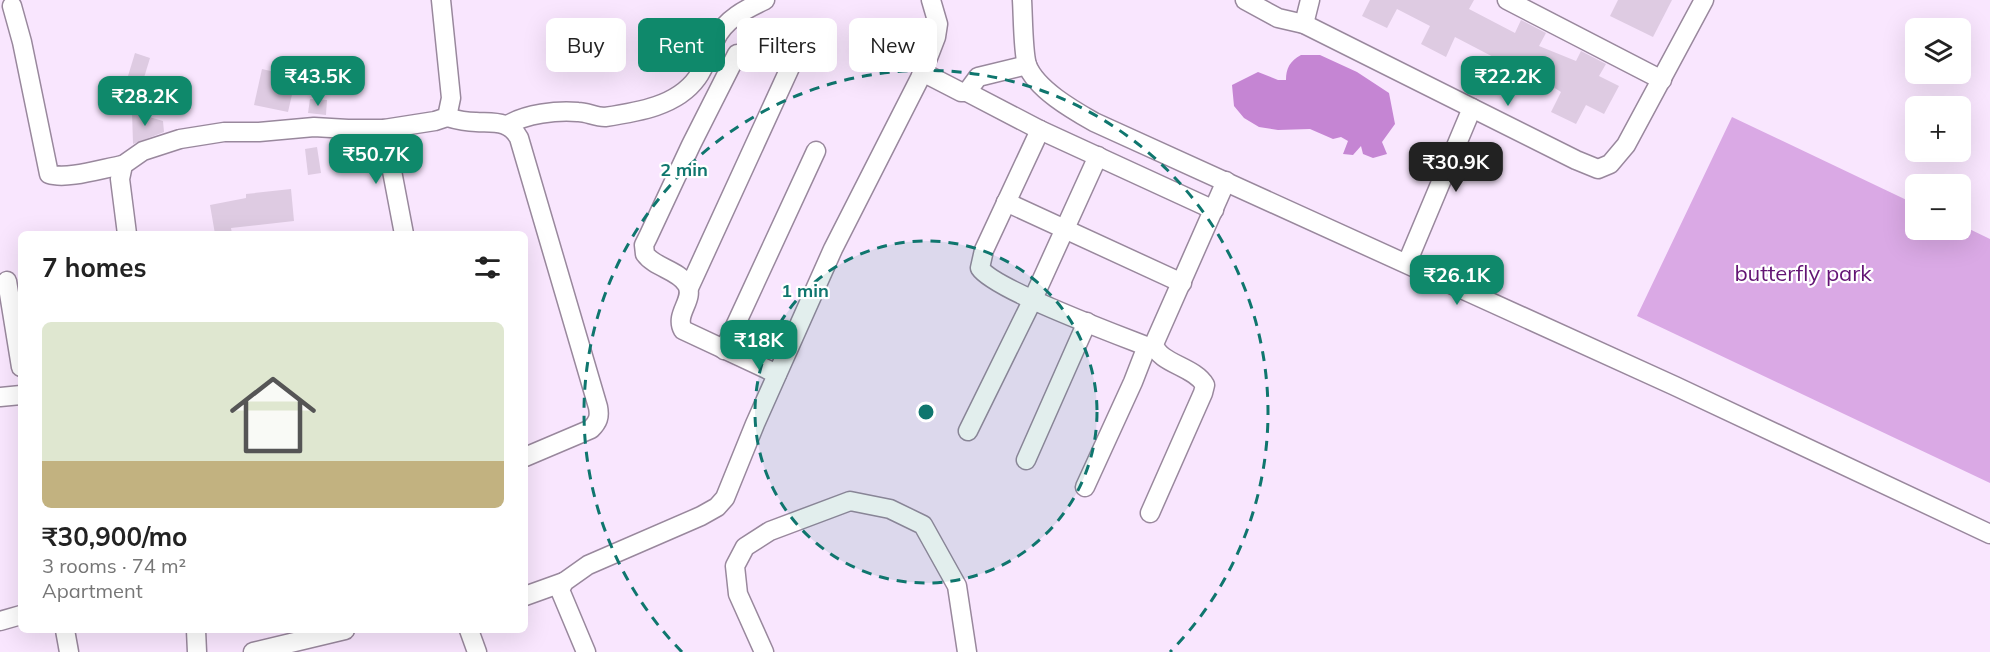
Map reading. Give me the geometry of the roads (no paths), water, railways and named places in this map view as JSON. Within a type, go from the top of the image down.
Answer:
[{"type":"street","points":[[441,0],[451,98],[447,117]]},
{"type":"street","points":[[508,125],[517,119],[529,116],[579,111],[595,117],[605,117],[670,101],[696,79],[725,25],[735,16],[765,0]]},
{"type":"street","points":[[528,595],[564,582],[588,565],[701,516],[717,507],[725,498],[833,249],[921,76],[936,36],[938,24],[931,0]]},
{"type":"street","points":[[1022,0],[1028,65],[1037,80],[1072,110],[1990,534]]},
{"type":"street","points":[[1245,0],[1278,18],[1304,24],[1598,169],[1610,164],[1626,145],[1704,0]]},
{"type":"street","points":[[1304,24],[1310,0]]},
{"type":"street","points":[[1507,0],[1662,80]]},
{"type":"street","points":[[12,6],[22,42],[49,174],[56,176],[123,165],[143,151],[180,140],[224,132],[258,132],[314,127],[384,129],[447,117],[461,121],[497,122],[508,125],[515,131],[519,138],[599,415],[597,423],[591,429],[528,456]]},
{"type":"street","points":[[689,288],[678,276],[649,260],[645,254],[644,245],[737,54]]},
{"type":"street","points":[[967,92],[978,77],[1028,65]]},
{"type":"street","points":[[777,374],[691,335],[683,330],[680,324],[689,288],[789,72]]},
{"type":"street","points":[[921,76],[928,75],[961,92],[967,92],[1040,130],[1214,210]]},
{"type":"street","points":[[1407,263],[1472,108]]},
{"type":"street","points":[[384,129],[403,231]]},
{"type":"street","points":[[1040,130],[984,250],[980,268],[994,281],[1151,348],[1161,356],[1195,374],[1205,386],[1150,513]]},
{"type":"street","points":[[724,350],[816,150]]},
{"type":"street","points":[[968,431],[1033,299],[1098,156]]},
{"type":"street","points":[[123,165],[120,179],[127,231]]},
{"type":"street","points":[[1085,487],[1133,382],[1154,344],[1226,181]]},
{"type":"street","points":[[1006,202],[1182,283]]},
{"type":"street","points":[[7,281],[18,349]]},
{"type":"street","points":[[1026,460],[1087,321]]},
{"type":"street","points":[[0,397],[18,395]]},
{"type":"street","points":[[764,652],[738,594],[735,566],[745,547],[770,531],[849,501],[890,509],[923,525],[957,586],[967,652]]},
{"type":"street","points":[[564,582],[560,590],[586,652]]},
{"type":"street","points":[[0,621],[18,616]]},
{"type":"street","points":[[66,633],[69,652]]},
{"type":"street","points":[[196,633],[197,652]]},
{"type":"street","points":[[254,652],[333,633]]},
{"type":"street","points":[[470,633],[477,652]]},
{"type":"park label","name":"butterfly park","points":[[1803,273]]}]
